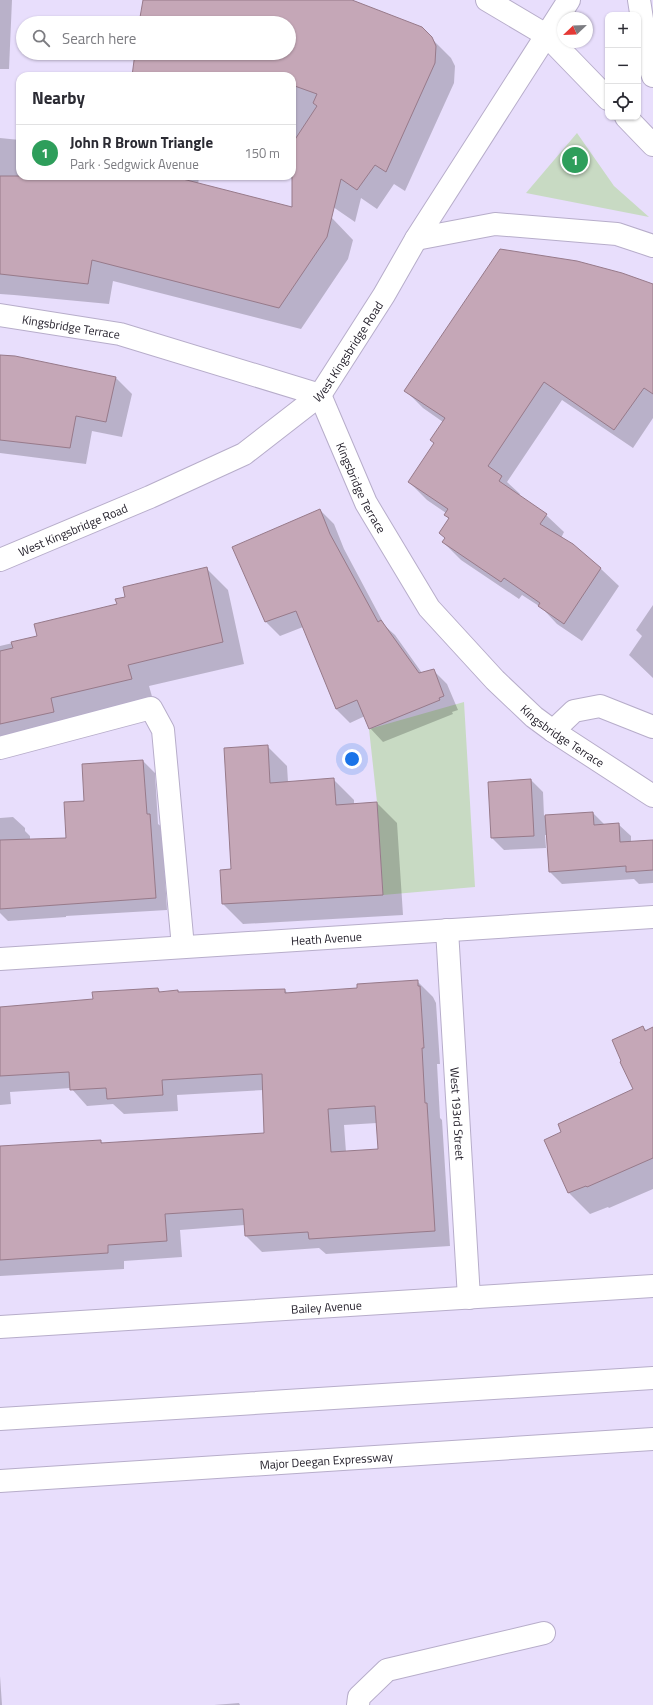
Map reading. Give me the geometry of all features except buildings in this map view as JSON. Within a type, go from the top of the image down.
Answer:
[{"type":"main road","points":[[487,0],[546,35],[605,96]]},
{"type":"main road","name":"West Kingsbridge Road","points":[[0,560],[150,497],[244,454],[320,395],[384,295],[416,239],[568,0]]},
{"type":"main road","points":[[639,0],[649,64],[653,76]]},
{"type":"main road","points":[[629,120],[653,145]]},
{"type":"main road","points":[[416,239],[495,224],[617,234],[653,246]]},
{"type":"main road","name":"Kingsbridge Terrace","points":[[0,315],[120,334],[320,395],[366,503],[429,608],[495,680],[534,717],[653,796]]},
{"type":"main road","points":[[553,731],[574,711],[600,706],[653,727]]},
{"type":"main road","points":[[0,748],[151,708],[163,730],[183,947]]},
{"type":"main road","name":"Heath Avenue","points":[[0,959],[653,917]]},
{"type":"main road","name":"West 193rd Street","points":[[447,930],[469,1298]]},
{"type":"main road","name":"Bailey Avenue","points":[[0,1327],[653,1286]]},
{"type":"main road","points":[[0,1419],[653,1378]]},
{"type":"main road","name":"Major Deegan Expressway","points":[[0,1481],[653,1439]]},
{"type":"main road","points":[[358,1705],[359,1696],[387,1670],[544,1633]]},
{"type":"green space","points":[[577,133],[614,186],[649,217],[526,193]]},
{"type":"green space","points":[[464,702],[475,887],[383,895],[377,802],[369,729]]},
{"type":"place","name":"John R Brown Triangle","points":[[575,160]]}]
